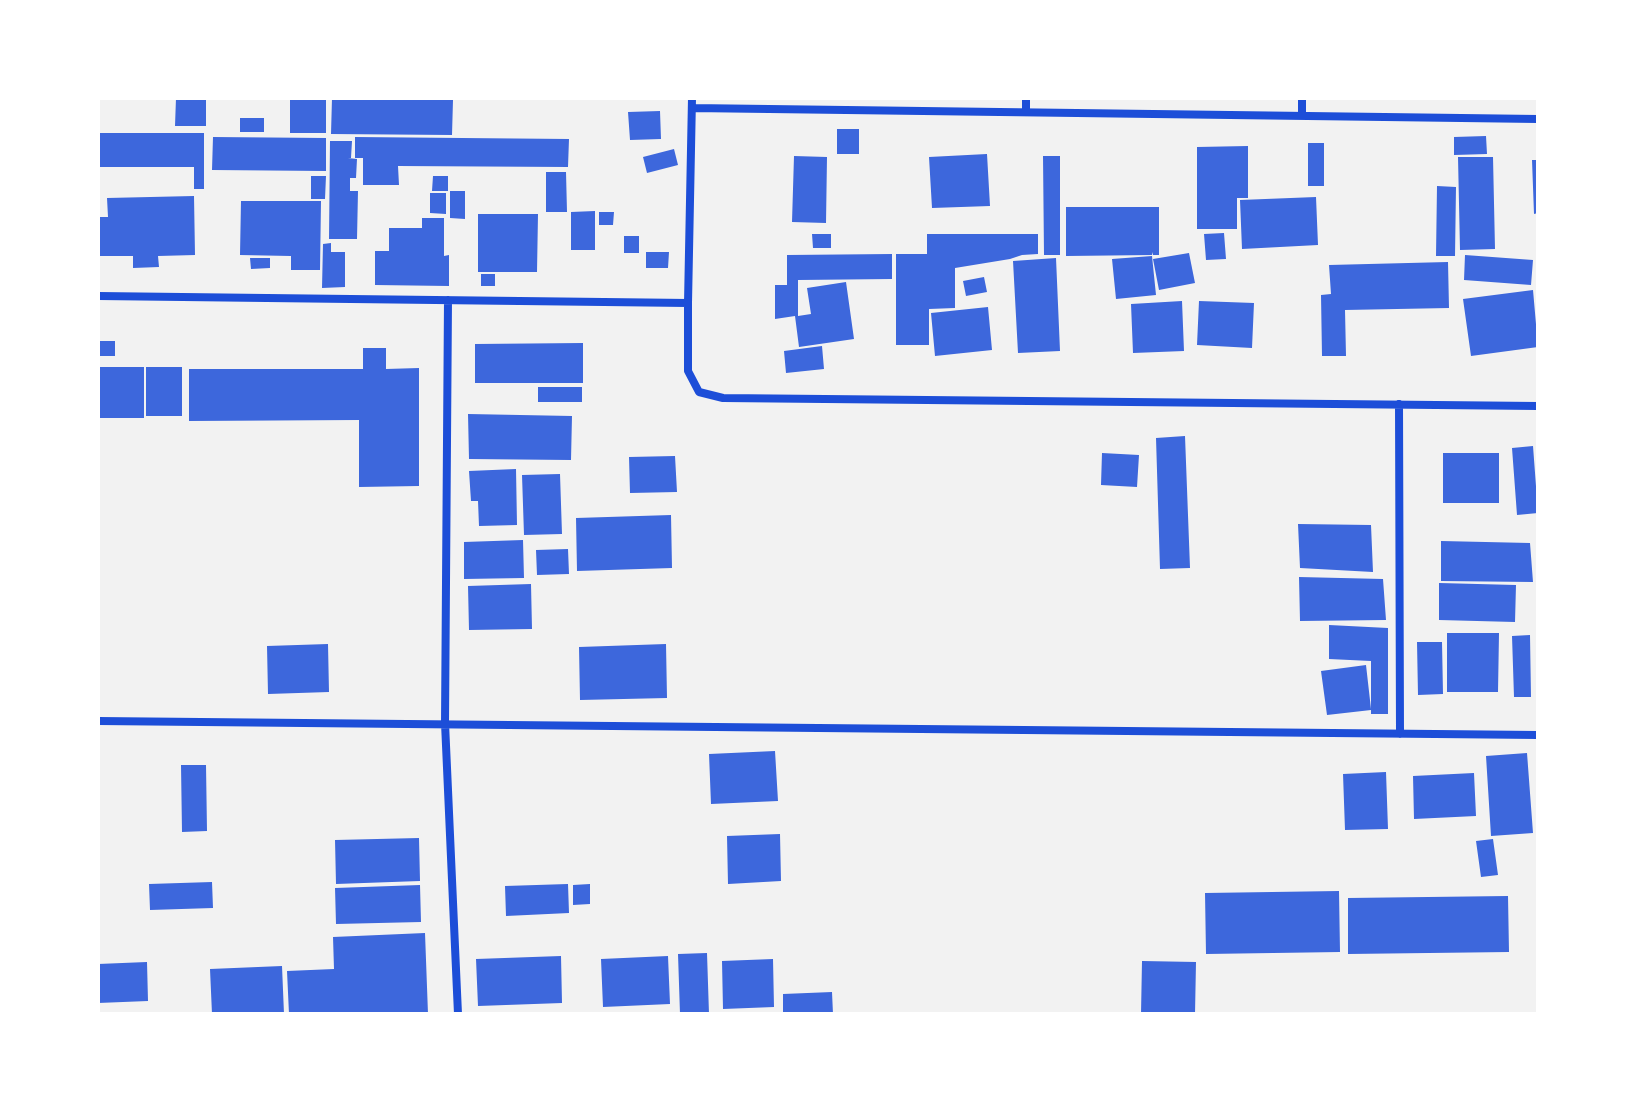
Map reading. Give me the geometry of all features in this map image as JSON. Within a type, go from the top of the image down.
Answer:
[{"type":"street","points":[[692,98],[688,371],[699,392],[723,398],[1538,406]]},
{"type":"street","points":[[1026,98],[1026,112]]},
{"type":"street","points":[[1302,98],[1302,116]]},
{"type":"street","points":[[692,108],[1538,119]]},
{"type":"street","points":[[98,296],[688,303]]},
{"type":"street","points":[[448,300],[445,723],[458,1014]]},
{"type":"street","points":[[1399,404],[1400,734]]},
{"type":"street","points":[[98,721],[1538,735]]},
{"type":"building","points":[[176,98],[206,98],[206,126],[175,126]]},
{"type":"building","points":[[290,98],[326,98],[326,133],[290,133]]},
{"type":"building","points":[[332,98],[453,100],[452,135],[331,134]]},
{"type":"building","points":[[660,111],[661,139],[630,140],[628,112]]},
{"type":"building","points":[[240,118],[264,118],[264,132],[240,132]]},
{"type":"building","points":[[837,129],[859,129],[859,154],[837,154]]},
{"type":"building","points":[[98,133],[204,133],[204,189],[194,189],[194,167],[98,167]]},
{"type":"building","points":[[1486,136],[1487,154],[1454,155],[1454,137]]},
{"type":"building","points":[[213,137],[326,138],[326,171],[212,170]]},
{"type":"building","points":[[355,137],[569,139],[568,167],[398,166],[399,185],[363,185],[363,158],[355,158]]},
{"type":"building","points":[[330,141],[352,141],[351,158],[348,158],[357,159],[356,178],[350,178],[350,191],[358,191],[357,239],[329,239]]},
{"type":"building","points":[[1308,143],[1324,143],[1324,186],[1308,186]]},
{"type":"building","points":[[1248,146],[1248,198],[1237,198],[1237,229],[1197,229],[1197,147]]},
{"type":"building","points":[[674,149],[678,165],[647,173],[643,157]]},
{"type":"building","points":[[987,154],[990,206],[932,208],[929,157]]},
{"type":"building","points":[[794,156],[827,157],[826,223],[792,222]]},
{"type":"building","points":[[1043,156],[1060,156],[1060,255],[1044,255]]},
{"type":"building","points":[[1458,157],[1493,157],[1495,249],[1460,250]]},
{"type":"building","points":[[1532,160],[1538,160],[1538,213],[1534,214]]},
{"type":"building","points":[[546,172],[566,172],[567,212],[546,212]]},
{"type":"building","points":[[311,176],[326,176],[325,199],[311,199]]},
{"type":"building","points":[[433,176],[448,176],[448,191],[432,191]]},
{"type":"building","points":[[1437,186],[1456,187],[1455,256],[1436,256]]},
{"type":"building","points":[[450,191],[465,191],[465,219],[450,218]]},
{"type":"building","points":[[430,193],[446,193],[446,214],[430,213]]},
{"type":"building","points":[[194,196],[195,255],[158,256],[159,267],[133,268],[133,256],[98,256],[98,217],[108,217],[107,198]]},
{"type":"building","points":[[1316,197],[1318,245],[1242,249],[1240,200]]},
{"type":"building","points":[[241,201],[321,201],[320,270],[291,270],[291,256],[240,255]]},
{"type":"building","points":[[1066,207],[1159,207],[1159,255],[1152,252],[1152,255],[1066,256]]},
{"type":"building","points":[[595,211],[595,250],[571,250],[571,212]]},
{"type":"building","points":[[599,212],[614,212],[613,225],[599,225]]},
{"type":"building","points":[[478,214],[538,214],[537,272],[478,272]]},
{"type":"building","points":[[422,218],[444,218],[444,256],[449,255],[449,286],[375,285],[375,251],[389,251],[389,228],[422,228]]},
{"type":"building","points":[[1224,233],[1226,259],[1206,260],[1204,234]]},
{"type":"building","points":[[812,234],[831,234],[831,248],[813,248]]},
{"type":"building","points":[[927,234],[1038,234],[1038,254],[955,268],[955,308],[929,309],[929,345],[896,345],[896,254],[927,254]]},
{"type":"building","points":[[624,236],[639,236],[639,253],[624,253]]},
{"type":"building","points":[[331,243],[331,252],[345,252],[345,287],[322,288],[323,244]]},
{"type":"building","points":[[646,252],[669,252],[668,268],[646,268]]},
{"type":"building","points":[[1189,253],[1195,283],[1159,290],[1153,259]]},
{"type":"building","points":[[892,254],[892,279],[798,280],[798,316],[811,314],[807,288],[846,282],[854,339],[799,347],[795,316],[775,319],[775,285],[787,285],[787,255]]},
{"type":"building","points":[[1465,255],[1533,260],[1531,285],[1464,280]]},
{"type":"building","points":[[1152,256],[1156,295],[1116,299],[1112,259]]},
{"type":"building","points":[[250,258],[270,258],[270,268],[251,269]]},
{"type":"building","points":[[1056,258],[1060,351],[1018,353],[1013,261]]},
{"type":"building","points":[[1448,262],[1449,308],[1345,310],[1346,356],[1322,356],[1321,295],[1331,294],[1329,265]]},
{"type":"building","points":[[481,274],[495,274],[495,286],[481,286]]},
{"type":"building","points":[[984,277],[987,292],[966,296],[963,281]]},
{"type":"building","points":[[1533,290],[1538,347],[1471,356],[1463,299]]},
{"type":"building","points":[[1182,301],[1184,351],[1133,353],[1131,304]]},
{"type":"building","points":[[1199,301],[1254,303],[1252,348],[1197,345]]},
{"type":"building","points":[[988,307],[992,350],[935,356],[931,313]]},
{"type":"building","points":[[98,341],[115,341],[115,356],[98,356]]},
{"type":"building","points":[[583,343],[583,383],[475,383],[475,344]]},
{"type":"building","points":[[822,346],[824,369],[786,373],[784,351]]},
{"type":"building","points":[[363,348],[386,348],[386,369],[419,368],[419,486],[359,487],[359,420],[189,421],[189,369],[363,369]]},
{"type":"building","points":[[98,367],[144,367],[144,418],[98,418]]},
{"type":"building","points":[[146,367],[182,367],[182,416],[146,416]]},
{"type":"building","points":[[538,387],[582,387],[582,402],[538,402]]},
{"type":"building","points":[[468,414],[572,416],[571,460],[469,459]]},
{"type":"building","points":[[1185,436],[1190,568],[1160,569],[1156,438]]},
{"type":"building","points":[[1533,446],[1538,513],[1517,515],[1512,448]]},
{"type":"building","points":[[1102,453],[1139,455],[1137,487],[1101,485]]},
{"type":"building","points":[[1443,453],[1499,453],[1499,503],[1443,503]]},
{"type":"building","points":[[675,456],[677,492],[630,493],[629,457]]},
{"type":"building","points":[[516,469],[517,525],[479,526],[478,501],[471,501],[469,471]]},
{"type":"building","points":[[560,474],[562,534],[524,535],[522,475]]},
{"type":"building","points":[[671,515],[672,568],[577,571],[576,518]]},
{"type":"building","points":[[1298,524],[1371,525],[1373,572],[1300,568]]},
{"type":"building","points":[[523,540],[524,578],[464,579],[464,542]]},
{"type":"building","points":[[1441,541],[1530,543],[1533,582],[1441,581]]},
{"type":"building","points":[[568,549],[569,574],[537,575],[536,550]]},
{"type":"building","points":[[1299,577],[1383,579],[1386,620],[1300,621]]},
{"type":"building","points":[[1439,583],[1516,585],[1515,622],[1439,620]]},
{"type":"building","points":[[531,584],[532,629],[469,630],[468,586]]},
{"type":"building","points":[[1329,625],[1388,628],[1388,714],[1371,714],[1371,710],[1327,715],[1321,671],[1366,665],[1371,709],[1371,661],[1329,659]]},
{"type":"building","points":[[1447,633],[1499,633],[1498,692],[1447,692]]},
{"type":"building","points":[[1530,635],[1531,697],[1514,697],[1512,636]]},
{"type":"building","points":[[1417,642],[1442,642],[1443,694],[1418,695]]},
{"type":"building","points":[[328,644],[329,692],[268,694],[267,646]]},
{"type":"building","points":[[666,644],[667,698],[580,700],[579,647]]},
{"type":"building","points":[[775,751],[778,801],[711,804],[709,754]]},
{"type":"building","points":[[1527,753],[1533,833],[1491,836],[1486,756]]},
{"type":"building","points":[[181,765],[206,765],[207,831],[182,832]]},
{"type":"building","points":[[1386,772],[1388,829],[1345,830],[1343,774]]},
{"type":"building","points":[[1474,773],[1476,816],[1414,819],[1413,776]]},
{"type":"building","points":[[780,834],[781,881],[728,884],[727,836]]},
{"type":"building","points":[[419,838],[420,881],[336,884],[335,840]]},
{"type":"building","points":[[1493,839],[1498,875],[1481,877],[1476,841]]},
{"type":"building","points":[[212,882],[213,908],[150,910],[149,884]]},
{"type":"building","points":[[568,884],[569,913],[506,916],[505,886]]},
{"type":"building","points":[[590,884],[590,904],[573,905],[573,885]]},
{"type":"building","points":[[420,885],[421,922],[336,924],[335,888]]},
{"type":"building","points":[[1339,891],[1340,952],[1206,954],[1205,893]]},
{"type":"building","points":[[1508,896],[1509,952],[1348,954],[1348,898]]},
{"type":"building","points":[[425,933],[428,1014],[289,1014],[287,971],[334,969],[333,937]]},
{"type":"building","points":[[707,953],[709,1014],[680,1014],[678,954]]},
{"type":"building","points":[[561,956],[562,1003],[478,1006],[476,959]]},
{"type":"building","points":[[668,956],[670,1004],[603,1007],[601,959]]},
{"type":"building","points":[[773,959],[774,1007],[723,1009],[722,961]]},
{"type":"building","points":[[1142,961],[1196,962],[1195,1014],[1141,1014]]},
{"type":"building","points":[[147,962],[148,1001],[98,1003],[98,964]]},
{"type":"building","points":[[282,966],[284,1014],[212,1014],[210,969]]},
{"type":"building","points":[[832,992],[833,1014],[783,1014],[783,994]]}]
